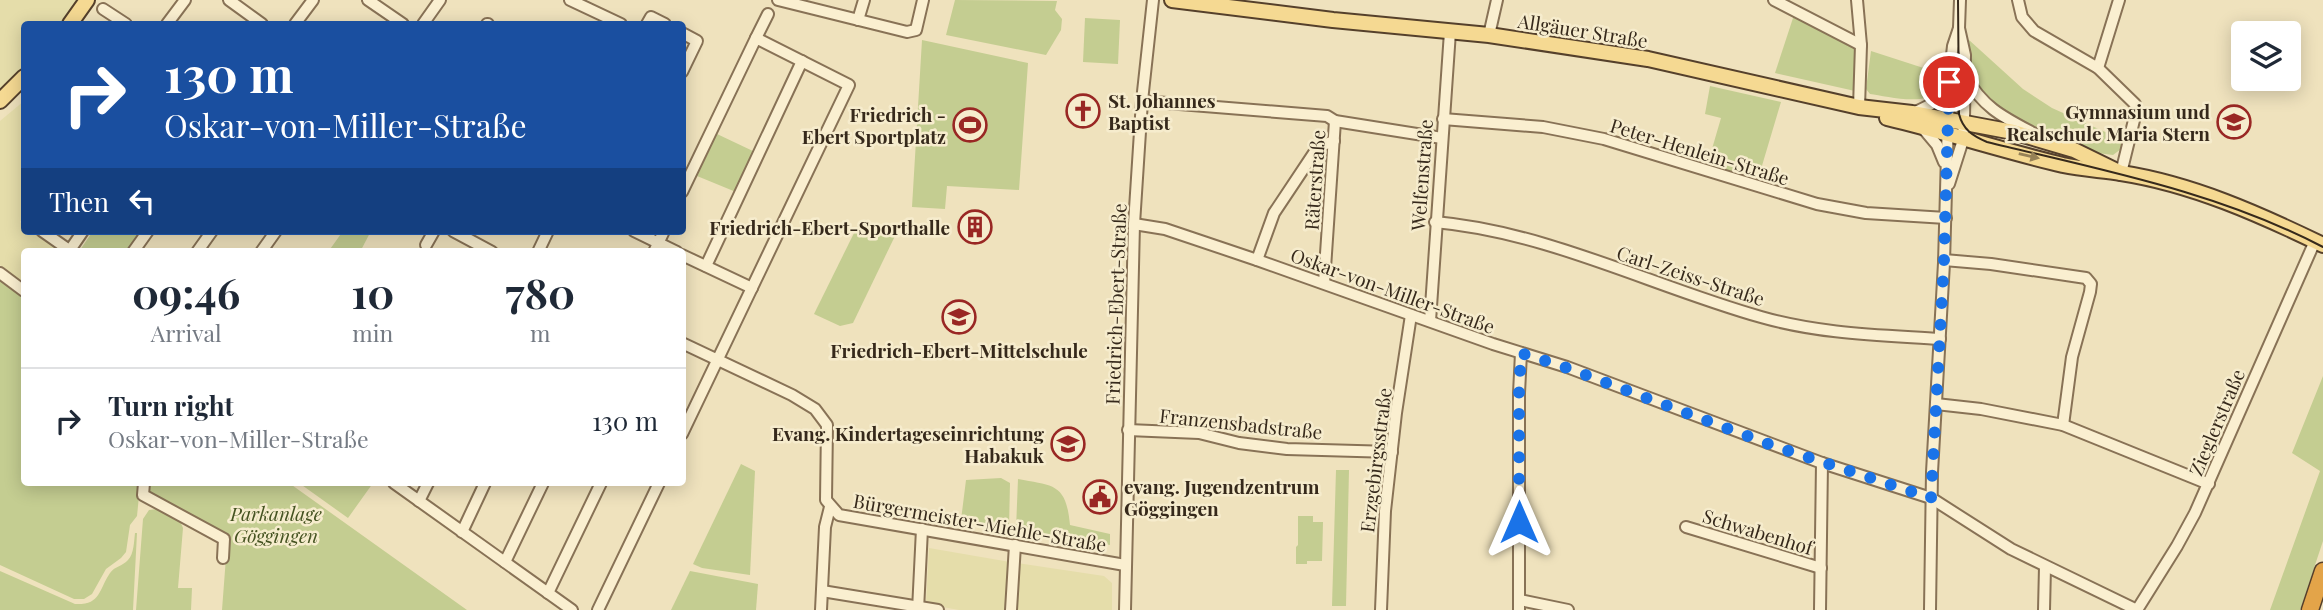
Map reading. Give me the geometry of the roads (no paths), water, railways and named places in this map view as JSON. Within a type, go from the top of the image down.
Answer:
[{"type":"highway","points":[[2310,610],[2323,571]]},
{"type":"main road","points":[[72,21],[87,0]]},
{"type":"main road","name":"Allgäuer Straße","points":[[1172,0],[1489,36],[1648,59],[1859,107],[1912,113],[1956,130]]},
{"type":"main road","points":[[0,101],[21,80]]},
{"type":"main road","name":"Allgäuer Straße","points":[[1859,107],[1883,117],[1920,126],[1956,130]]},
{"type":"main road","points":[[1956,130],[1992,127],[2050,142],[2074,150],[2121,173],[2225,201],[2321,244]]},
{"type":"main road","points":[[1956,130],[2066,165],[2099,172],[2121,173]]},
{"type":"street","points":[[169,21],[185,0]]},
{"type":"street","points":[[229,0],[258,21]]},
{"type":"street","points":[[297,21],[313,0]]},
{"type":"street","points":[[425,21],[440,0]]},
{"type":"street","points":[[570,0],[614,21]]},
{"type":"street","points":[[778,0],[812,4],[858,20],[907,32],[916,30],[923,0]]},
{"type":"street","points":[[858,20],[864,0]]},
{"type":"street","name":"Friedrich-Ebert-Straße","points":[[1125,610],[1134,224],[1142,101],[1153,0]]},
{"type":"street","points":[[1489,36],[1497,0]]},
{"type":"street","points":[[1774,0],[1861,45]]},
{"type":"street","points":[[1857,0],[1861,45],[1859,107]]},
{"type":"street","points":[[1930,610],[1931,498],[1947,191],[1965,76],[1965,55],[1959,28],[1959,0]]},
{"type":"street","points":[[2018,0],[2022,17],[2034,31],[2098,68],[2135,104],[2136,112],[2121,173]]},
{"type":"street","points":[[2098,68],[2119,0]]},
{"type":"street","points":[[373,1],[399,21]]},
{"type":"street","points":[[103,9],[121,21]]},
{"type":"street","points":[[590,21],[595,12]]},
{"type":"street","points":[[686,184],[768,14]]},
{"type":"street","points":[[1945,164],[1956,130],[1949,82],[1953,46],[1959,28]]},
{"type":"street","name":"Welfenstraße","points":[[1430,321],[1450,32]]},
{"type":"street","points":[[686,35],[698,41],[686,64]]},
{"type":"street","points":[[686,427],[849,85],[756,38]]},
{"type":"street","points":[[706,266],[802,61]]},
{"type":"street","points":[[1965,76],[1987,106],[2050,142]]},
{"type":"street","points":[[1912,113],[1936,102],[1949,82]]},
{"type":"street","points":[[1142,101],[1327,116],[1335,121],[1442,138]]},
{"type":"street","name":"Peter-Henlein-Straße","points":[[1443,119],[1543,127],[1604,139],[1818,205],[1866,213],[1946,218]]},
{"type":"street","name":"Räterstraße","points":[[1324,284],[1335,121]]},
{"type":"street","points":[[1920,126],[1937,145],[1945,164],[1947,191]]},
{"type":"street","points":[[1257,260],[1274,213],[1314,153],[1323,145],[1334,141]]},
{"type":"street","name":"Carl-Zeiss-Straße","points":[[1436,222],[1467,225],[1546,246],[1674,287],[1717,304],[1781,322],[1837,332],[1940,339]]},
{"type":"street","name":"Oskar-von-Miller-Straße","points":[[1134,224],[1165,229],[1257,260],[1567,368],[1822,463],[1931,498],[2003,545],[2137,610]]},
{"type":"street","points":[[48,235],[67,248]]},
{"type":"street","points":[[426,245],[432,235]]},
{"type":"street","points":[[460,235],[485,248]]},
{"type":"street","points":[[640,235],[656,247]]},
{"type":"street","name":"Zieglerstraße","points":[[2137,610],[2177,546],[2209,484],[2321,244]]},
{"type":"street","points":[[686,257],[752,288]]},
{"type":"street","points":[[1944,260],[2087,278],[2091,284],[2090,292],[2072,357],[2063,425]]},
{"type":"street","points":[[0,273],[21,289]]},
{"type":"street","name":"Erzgebirgsstraße","points":[[1381,610],[1383,536],[1411,315]]},
{"type":"street","name":"Bürgermeister-Miehle-Straße","points":[[686,346],[809,404],[821,416],[827,425],[828,438],[826,500],[839,515],[1125,565]]},
{"type":"street","points":[[1521,353],[1519,605],[1568,610]]},
{"type":"street","points":[[1936,404],[1980,409],[2063,425],[2209,484]]},
{"type":"street","name":"Franzensbadstraße","points":[[1128,430],[1199,433],[1238,443],[1287,449],[1392,452]]},
{"type":"street","points":[[1820,610],[1822,463]]},
{"type":"street","points":[[144,486],[143,495],[224,539],[223,558]]},
{"type":"street","points":[[398,486],[572,610]]},
{"type":"street","points":[[419,501],[426,486]]},
{"type":"street","points":[[462,532],[484,486]]},
{"type":"street","points":[[505,562],[542,486]]},
{"type":"street","points":[[548,593],[600,486]]},
{"type":"street","points":[[598,610],[658,486]]},
{"type":"street","points":[[821,610],[825,530],[830,506]]},
{"type":"street","name":"Schwabenhof","points":[[1686,527],[1698,533],[1821,568]]},
{"type":"street","points":[[918,608],[922,529]]},
{"type":"street","points":[[1012,610],[1014,545]]},
{"type":"street","points":[[2044,610],[2045,566]]},
{"type":"street","points":[[822,591],[938,610]]},
{"type":"tram line","points":[[1958,0],[1959,114],[1963,124],[1973,135],[1987,142],[2159,184],[2201,197],[2242,211],[2323,247]]},
{"type":"place","name":"St. Johannes Baptist","points":[[1083,111]]},
{"type":"place","name":"Gymnasium und Realschule Maria Stern","points":[[2234,122]]},
{"type":"place","name":"Friedrich - Ebert Sportplatz","points":[[970,125]]},
{"type":"place","name":"Friedrich-Ebert-Sporthalle","points":[[975,227]]},
{"type":"place","name":"Friedrich-Ebert-Mittelschule","points":[[959,317]]},
{"type":"place","name":"Evang. Kindertageseinrichtung Habakuk","points":[[1068,444]]},
{"type":"place","name":"evang. Jugendzentrum Göggingen","points":[[1100,497]]},
{"type":"park label","name":"Parkanlage Göggingen","points":[[276,524]]}]
